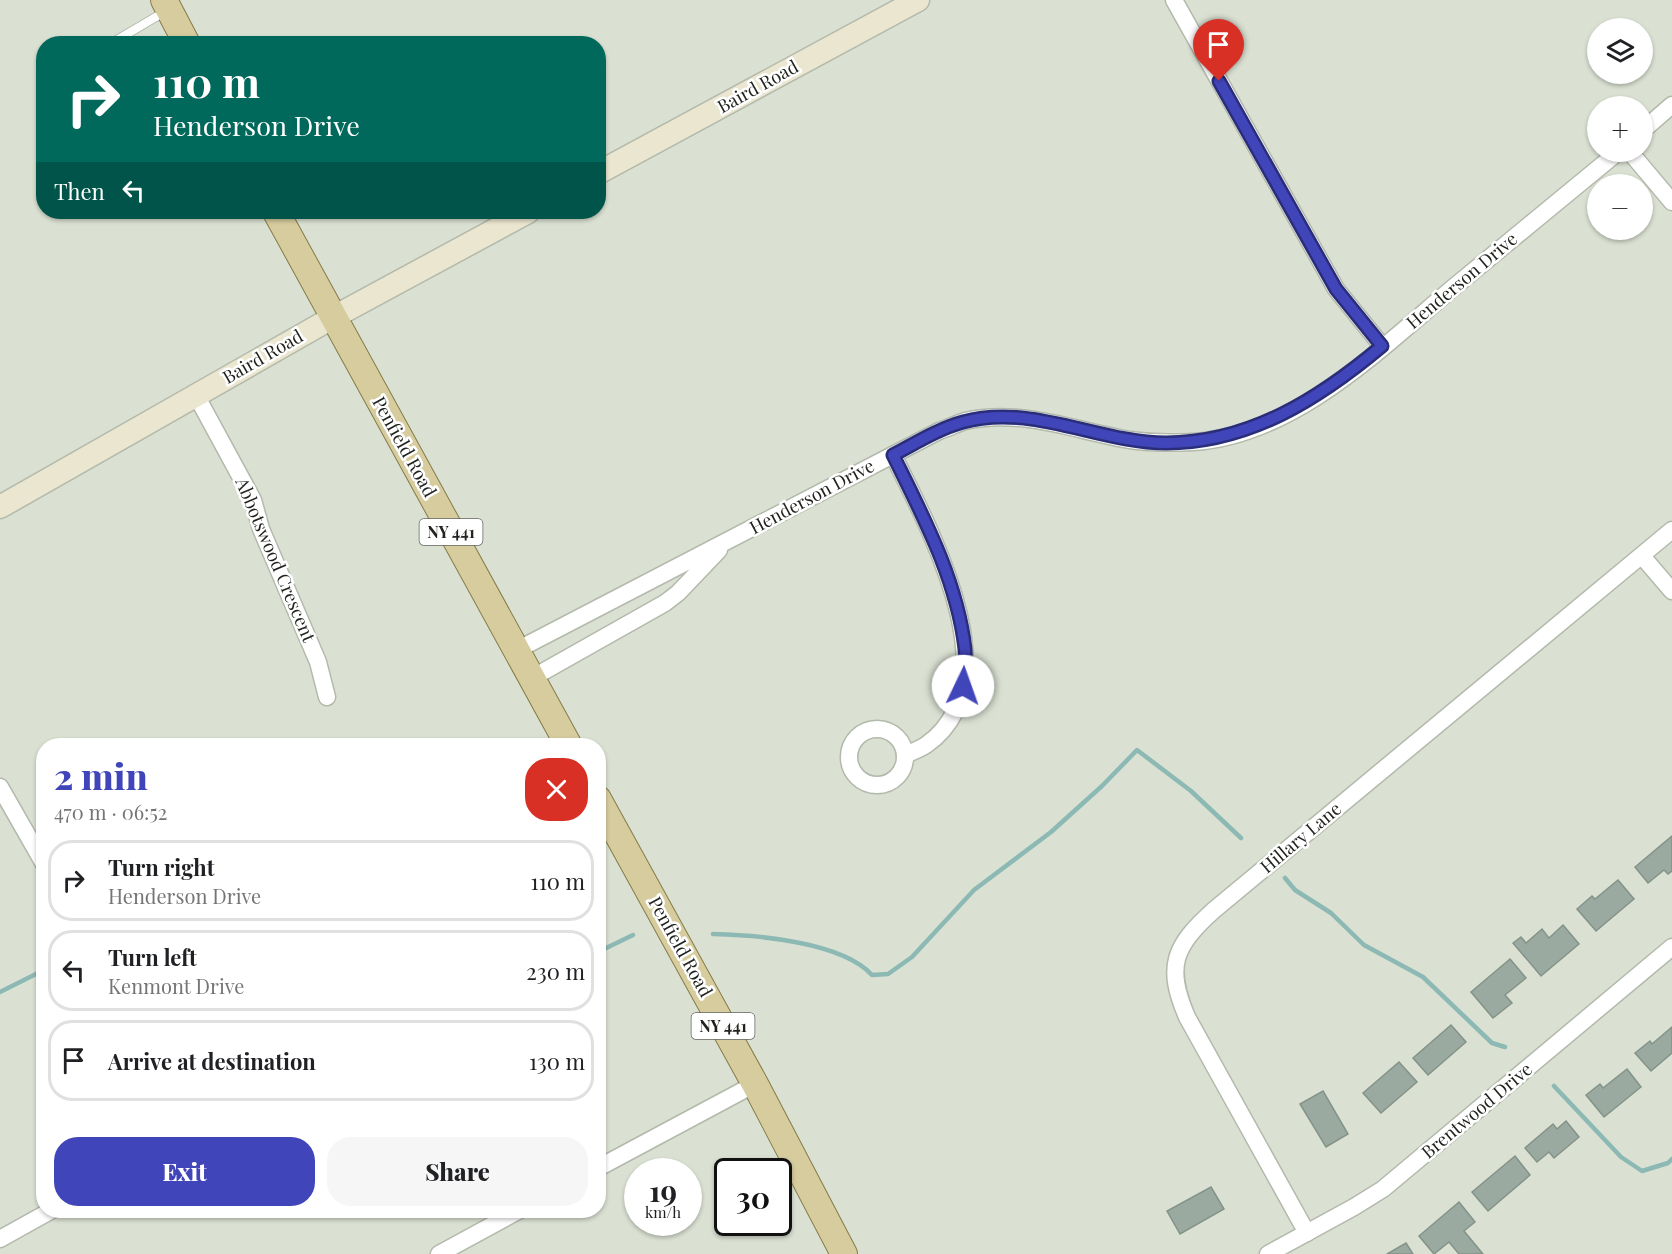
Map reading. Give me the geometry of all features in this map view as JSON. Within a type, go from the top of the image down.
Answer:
[{"type":"main road","points":[[166,5],[183,36]]},
{"type":"main road","name":"Penfield Road","points":[[280,219],[565,738]]},
{"type":"main road","name":"Penfield Road","points":[[606,814],[755,1084],[844,1254]]},
{"type":"street","name":"Baird Road","points":[[606,169],[918,0]]},
{"type":"street","points":[[1174,0],[1336,289],[1382,346]]},
{"type":"street","points":[[1653,121],[1672,105]]},
{"type":"street","name":"Henderson Drive","points":[[517,650],[939,431],[965,422],[992,418],[1052,422],[1103,435],[1143,441],[1197,442],[1258,426],[1293,410],[1331,386],[1606,162]]},
{"type":"street","points":[[1638,162],[1672,202]]},
{"type":"street","name":"Baird Road","points":[[0,507],[332,318],[515,219]]},
{"type":"street","name":"Abbotswood Crescent","points":[[196,395],[253,500],[261,529],[318,662],[327,697]]},
{"type":"street","points":[[893,455],[937,548],[959,619],[965,650],[963,686],[956,708],[945,727],[926,745],[905,755]]},
{"type":"street","name":"Hillary Lane","points":[[1307,1233],[1187,1017],[1178,995],[1174,976],[1177,958],[1183,943],[1195,927],[1214,910],[1672,530]]},
{"type":"street","name":"Henderson Drive","points":[[532,678],[665,603],[678,593],[728,541]]},
{"type":"street","points":[[1642,556],[1672,591]]},
{"type":"street","points":[[0,787],[36,850]]},
{"type":"street","name":"Brentwood Drive","points":[[1268,1254],[1354,1207],[1407,1170],[1672,947]]},
{"type":"street","points":[[606,1164],[755,1084]]},
{"type":"street","points":[[0,1239],[38,1218]]},
{"type":"street","points":[[439,1254],[505,1218]]},
{"type":"lane","points":[[121,36],[166,5]]},
{"type":"building","points":[[1672,836],[1672,871],[1668,874],[1664,870],[1648,883],[1635,867]]},
{"type":"building","points":[[1618,880],[1634,899],[1596,931],[1577,909],[1592,896],[1595,899]]},
{"type":"building","points":[[1563,925],[1579,944],[1541,976],[1513,943],[1521,937],[1526,943],[1542,929],[1549,938]]},
{"type":"building","points":[[1510,959],[1526,978],[1505,995],[1512,1003],[1493,1018],[1471,992]]},
{"type":"building","points":[[1451,1025],[1466,1042],[1428,1075],[1413,1058]]},
{"type":"building","points":[[1672,1027],[1672,1053],[1651,1071],[1635,1053],[1650,1041],[1652,1044]]},
{"type":"building","points":[[1399,1062],[1417,1082],[1381,1113],[1363,1093]]},
{"type":"building","points":[[1627,1069],[1641,1087],[1604,1117],[1586,1095],[1600,1084],[1603,1088]]},
{"type":"building","points":[[1323,1091],[1348,1134],[1326,1147],[1300,1104]]},
{"type":"building","points":[[1566,1121],[1579,1137],[1554,1158],[1549,1152],[1537,1162],[1525,1148],[1553,1124],[1557,1129]]},
{"type":"building","points":[[1515,1156],[1530,1175],[1488,1211],[1472,1192]]},
{"type":"building","points":[[1211,1187],[1224,1209],[1180,1234],[1167,1211]]},
{"type":"building","points":[[1459,1202],[1475,1222],[1464,1231],[1483,1254],[1459,1254],[1449,1242],[1434,1254],[1419,1236]]},
{"type":"building","points":[[1406,1243],[1413,1254],[1387,1254]]},
{"type":"waterway","points":[[713,934],[798,942],[841,955],[872,975],[888,974],[912,957],[974,890],[1051,832],[1102,786],[1137,750],[1191,791],[1241,838]]},
{"type":"waterway","points":[[1285,878],[1295,890],[1331,913],[1364,945],[1423,977],[1492,1043],[1505,1047]]},
{"type":"waterway","points":[[606,948],[633,935]]},
{"type":"waterway","points":[[0,992],[36,974]]},
{"type":"waterway","points":[[1554,1086],[1621,1157],[1642,1171],[1668,1163],[1672,1159]]},
{"type":"route","points":[[963,686],[965,650],[949,583],[937,548],[893,455],[939,431],[965,422],[992,418],[1052,422],[1103,435],[1165,443],[1197,442],[1226,436],[1258,426],[1293,410],[1324,392],[1382,346],[1349,308],[1336,289],[1219,81]]}]
